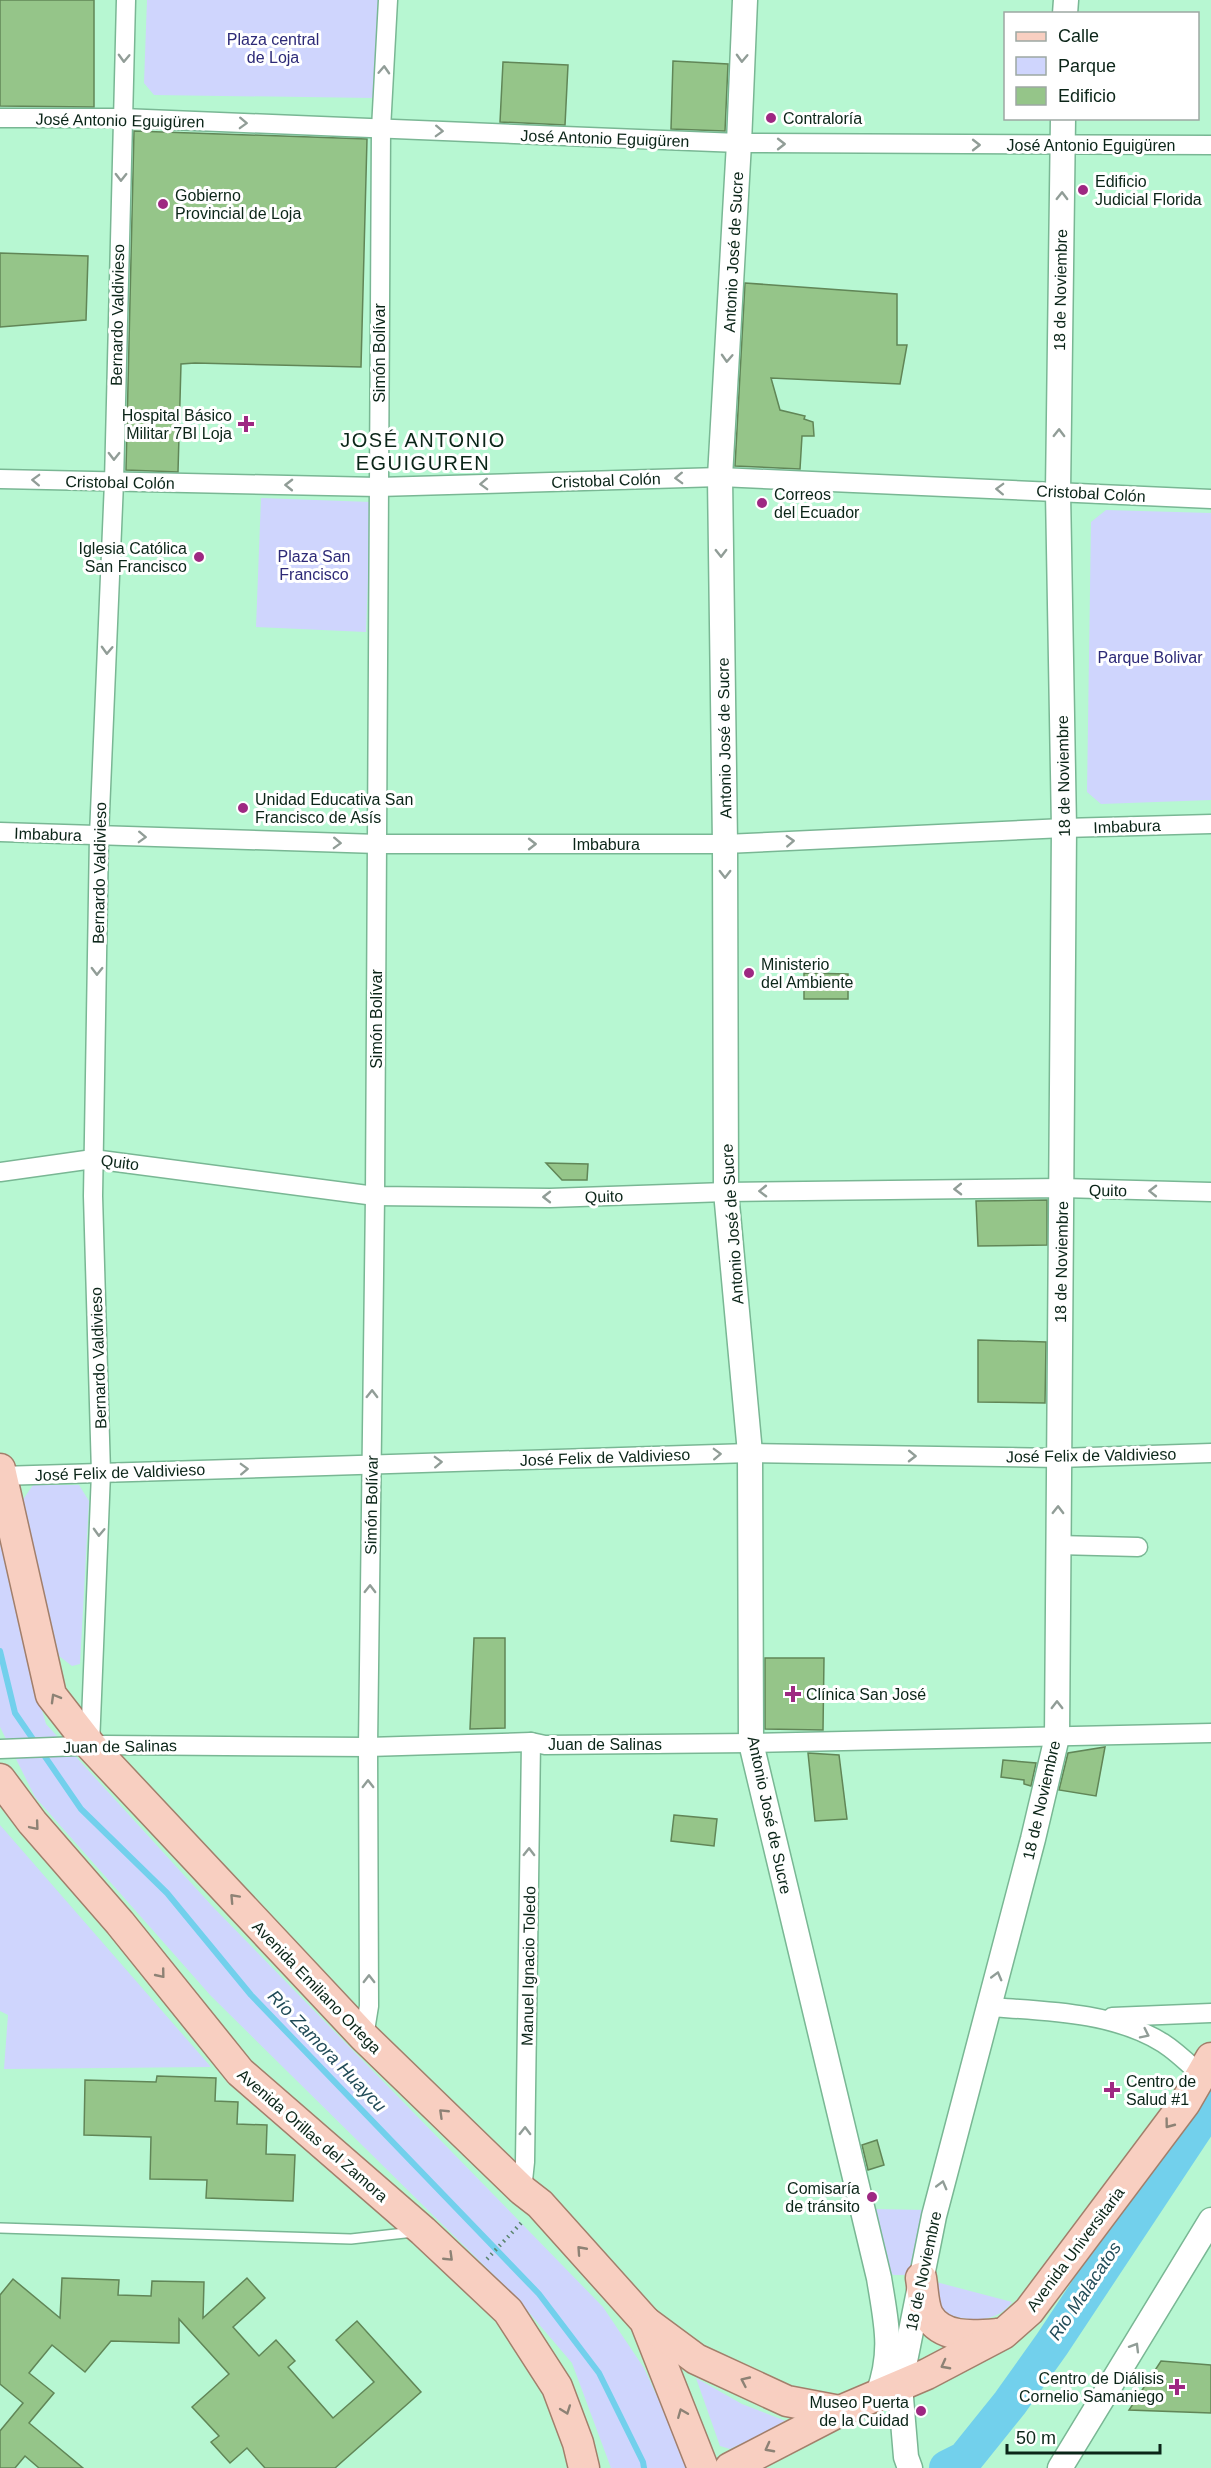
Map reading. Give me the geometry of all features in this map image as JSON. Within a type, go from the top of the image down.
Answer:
[{"type":"main road","name":"Avenida Emiliano Ortega","points":[[0,1469],[51,1695],[90,1745],[364,2037],[531,2197],[645,2321],[703,2468]]},
{"type":"main road","name":"Avenida Orillas del Zamora","points":[[0,1779],[32,1822],[120,1923],[240,2072],[423,2231],[508,2311],[557,2386],[578,2443],[584,2468]]},
{"type":"main road","name":"Avenida Universitaria","points":[[730,2468],[840,2411],[889,2390],[1003,2334],[1029,2311],[1208,2073]]},
{"type":"main road","points":[[922,2275],[928,2314],[938,2327],[958,2335],[1003,2334]]},
{"type":"main road","points":[[645,2321],[696,2359],[787,2400],[840,2411]]},
{"type":"street","name":"Bernardo Valdivieso","points":[[90,1745],[101,1473],[93,1159],[99,836],[114,482],[126,0]]},
{"type":"street","name":"Simón Bolívar","points":[[364,2037],[369,2007],[368,1746],[378,844],[381,129],[388,0]]},
{"type":"street","name":"Antonio José de Sucre","points":[[745,0],[720,477],[725,844],[726,1192],[750,1453],[751,1743],[879,2278],[889,2339],[886,2372],[889,2390]]},
{"type":"street","name":"José Antonio Eguigüren","points":[[0,118],[122,118],[739,143],[1211,146]]},
{"type":"street","name":"18 de Noviembre","points":[[889,2390],[922,2275],[934,2216],[1057,1737],[1064,828],[1058,492],[1063,120]]},
{"type":"street","name":"Cristobal Colón","points":[[0,479],[378,487],[720,477],[1211,499]]},
{"type":"street","name":"Imbabura","points":[[0,832],[378,844],[725,844],[1064,828],[1211,824]]},
{"type":"street","name":"Quito","points":[[0,1172],[93,1159],[375,1196],[549,1198],[726,1192],[1062,1188],[1211,1192]]},
{"type":"street","name":"José Felix de Valdivieso","points":[[0,1476],[750,1453],[1059,1458],[1211,1452]]},
{"type":"street","points":[[1057,1545],[1138,1547]]},
{"type":"street","name":"Juan de Salinas","points":[[0,1749],[90,1745],[368,1746],[531,1742],[545,1745],[751,1743],[1211,1733]]},
{"type":"street","name":"Manuel Ignacio Toledo","points":[[531,1742],[525,2162],[531,2197]]},
{"type":"street","points":[[989,2007],[1090,2017],[1115,2022],[1140,2031],[1162,2043],[1208,2073]]},
{"type":"street","points":[[1090,2017],[1211,2013]]},
{"type":"street","points":[[1060,2468],[1211,2220]]},
{"type":"street","points":[[879,2278],[900,2286],[922,2275]]},
{"type":"street","points":[[889,2390],[908,2462]]},
{"type":"lane","points":[[0,2228],[351,2239],[423,2231]]},
{"type":"path","points":[[470,2277],[531,2197]]},
{"type":"green space","name":"Plaza central de Loja","points":[[147,0],[379,0],[373,98],[154,95],[144,83]]},
{"type":"green space","name":"Plaza San Francisco","points":[[261,498],[371,502],[366,632],[256,627]]},
{"type":"green space","name":"Parque Bolivar","points":[[1106,510],[1211,513],[1211,800],[1101,804],[1087,792],[1091,522]]},
{"type":"green space","points":[[33,1485],[79,1485],[89,1501],[80,1664],[72,1666],[59,1656],[22,1501]]},
{"type":"green space","points":[[0,1510],[25,1651],[46,1724],[214,1908],[603,2307],[644,2368],[685,2457],[686,2468],[611,2468],[572,2363],[514,2295],[211,1996],[35,1797],[0,1727]]},
{"type":"green space","points":[[0,1825],[211,2067],[4,2069],[8,2015],[0,2011]]},
{"type":"green space","points":[[874,2209],[928,2210],[913,2271],[904,2275],[893,2275],[888,2268]]},
{"type":"green space","points":[[936,2282],[1012,2302],[1000,2313],[985,2319],[953,2316],[944,2312],[938,2305]]},
{"type":"green space","points":[[696,2378],[742,2404],[788,2422],[730,2449],[720,2446]]},
{"type":"building","points":[[0,0],[94,0],[94,107],[0,106]]},
{"type":"building","points":[[673,61],[728,64],[725,131],[671,129]]},
{"type":"building","points":[[503,62],[568,65],[565,125],[500,122]]},
{"type":"building","points":[[134,131],[367,139],[361,367],[181,364],[178,472],[126,470]]},
{"type":"building","points":[[0,253],[88,256],[86,320],[0,327]]},
{"type":"building","points":[[745,283],[897,294],[897,345],[907,345],[900,384],[771,378],[780,410],[805,416],[804,419],[813,422],[814,436],[802,436],[800,469],[735,466]]},
{"type":"building","points":[[804,973],[848,974],[848,999],[804,999]]},
{"type":"building","points":[[546,1163],[588,1164],[587,1180],[562,1180]]},
{"type":"building","points":[[1047,1200],[1047,1245],[978,1246],[976,1201]]},
{"type":"building","points":[[978,1340],[1046,1342],[1045,1403],[978,1402]]},
{"type":"building","points":[[474,1638],[505,1638],[505,1728],[470,1729]]},
{"type":"building","name":"Clínica San José","points":[[765,1658],[824,1658],[823,1730],[765,1729]]},
{"type":"building","points":[[1105,1747],[1096,1796],[1059,1790],[1068,1753]]},
{"type":"building","points":[[808,1753],[839,1755],[847,1819],[815,1821]]},
{"type":"building","points":[[1003,1760],[1036,1763],[1031,1786],[1024,1784],[1024,1780],[1001,1777]]},
{"type":"building","points":[[674,1815],[717,1819],[714,1846],[671,1841]]},
{"type":"building","points":[[157,2076],[216,2078],[215,2101],[238,2102],[237,2124],[267,2125],[266,2154],[295,2155],[293,2201],[206,2198],[207,2180],[150,2179],[151,2137],[84,2135],[85,2080],[156,2082]]},
{"type":"building","points":[[877,2140],[884,2165],[868,2170],[862,2145]]},
{"type":"building","points":[[62,2278],[119,2280],[118,2295],[151,2296],[152,2281],[204,2282],[203,2318],[247,2278],[265,2298],[233,2327],[259,2356],[276,2340],[295,2361],[288,2367],[333,2418],[374,2382],[336,2340],[357,2321],[421,2392],[335,2468],[265,2468],[247,2448],[230,2463],[211,2442],[219,2436],[192,2407],[229,2374],[179,2319],[179,2343],[111,2341],[85,2372],[52,2345],[29,2373],[54,2393],[29,2423],[83,2468],[39,2468],[25,2456],[15,2468],[0,2468],[0,2431],[23,2403],[0,2384],[0,2295],[13,2279],[60,2318]]},
{"type":"building","name":"Centro de Diálisis Cornelio Samaniego","points":[[1161,2361],[1211,2365],[1211,2413],[1129,2410]]},
{"type":"waterway","name":"Río Zamora Huaycu","points":[[0,1651],[15,1713],[81,1809],[167,1893],[251,1995],[539,2294],[599,2373],[644,2468]]},
{"type":"waterway","name":"Rio Malacatos","points":[[947,2468],[965,2459],[1010,2403],[1052,2344],[1211,2104]]},
{"type":"place","name":"Contraloría","points":[[771,118]]},
{"type":"place","name":"Edificio Judicial Florida","points":[[1083,190]]},
{"type":"place","name":"Gobierno Provincial de Loja","points":[[163,204]]},
{"type":"place","name":"Hospital Básico Militar 7BI Loja","points":[[246,424]]},
{"type":"place","name":"Correos del Ecuador","points":[[762,503]]},
{"type":"place","name":"Iglesia Católica San Francisco","points":[[199,557]]},
{"type":"place","name":"Unidad Educativa San Francisco de Asís","points":[[243,808]]},
{"type":"place","name":"Ministerio del Ambiente","points":[[749,973]]},
{"type":"place","name":"Clínica San José","points":[[793,1694]]},
{"type":"place","name":"Centro de Salud #1","points":[[1112,2090]]},
{"type":"place","name":"Comisaría de tránsito","points":[[872,2197]]},
{"type":"place","name":"Centro de Diálisis Cornelio Samaniego","points":[[1177,2387]]},
{"type":"place","name":"Museo Puerta de la Cuidad","points":[[921,2411]]},
{"type":"district","name":"JOSÉ ANTONIO EGUIGUREN","points":[[423,452]]}]
